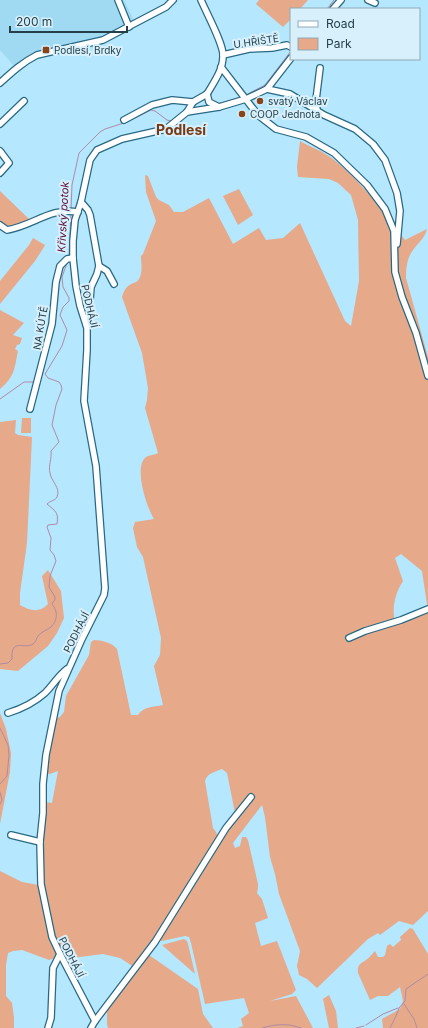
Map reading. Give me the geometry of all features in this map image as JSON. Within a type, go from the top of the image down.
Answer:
[{"type":"street","points":[[118,0],[128,27]]},
{"type":"street","points":[[0,83],[19,66],[37,55],[103,40],[166,7],[173,0]]},
{"type":"street","points":[[187,112],[193,102],[207,94],[219,74],[223,55],[217,35],[201,0]]},
{"type":"street","points":[[334,8],[341,0]]},
{"type":"street","points":[[368,0],[375,3]]},
{"type":"street","name":"U HŘIŠTĚ","points":[[223,55],[249,49],[287,45],[290,46]]},
{"type":"street","points":[[267,89],[290,59]]},
{"type":"street","points":[[221,67],[258,115],[276,129],[306,138],[334,153],[367,185],[385,209],[394,231],[396,272],[400,291],[416,333],[428,376]]},
{"type":"street","points":[[317,111],[316,100],[320,68]]},
{"type":"street","points":[[187,112],[219,107],[267,89],[290,94],[317,111],[355,129],[373,144],[386,160],[399,202],[399,230],[396,255]]},
{"type":"street","points":[[207,94],[209,102],[219,107]]},
{"type":"street","points":[[124,120],[152,105],[172,100],[193,102]]},
{"type":"street","points":[[0,124],[24,101]]},
{"type":"street","name":"PODHÁJÍ","points":[[95,1021],[52,937],[41,884],[40,842],[43,813],[43,784],[46,755],[59,691],[104,595],[105,588],[96,466],[84,401],[87,350],[86,324],[77,296],[70,258],[75,220],[73,211],[81,202],[90,160],[97,150],[122,139],[166,129],[187,112]]},
{"type":"street","points":[[0,151],[9,164],[0,173]]},
{"type":"street","points":[[81,202],[88,210],[99,266],[91,287],[89,313],[86,324]]},
{"type":"street","points":[[0,224],[7,230],[18,229],[44,216],[63,211],[73,211]]},
{"type":"street","name":"NA KÚTĚ","points":[[30,409],[52,324],[56,282],[60,266],[70,258]]},
{"type":"street","points":[[99,266],[107,271],[114,284]]},
{"type":"street","points":[[348,638],[428,609]]},
{"type":"street","points":[[8,713],[23,707],[45,693],[68,669]]},
{"type":"street","points":[[92,1028],[95,1021],[155,942],[226,828],[251,797]]},
{"type":"street","points":[[11,835],[40,842]]},
{"type":"street","points":[[48,1028],[51,1018],[53,968],[60,954]]},
{"type":"shaded area","points":[[0,0],[124,0],[134,21],[92,40],[30,54],[14,66],[0,50]]},
{"type":"green space","points":[[259,0],[308,0],[301,8],[290,8],[290,20],[283,27],[256,4]]},
{"type":"green space","points":[[300,141],[333,159],[353,177],[372,197],[405,240],[427,229],[423,238],[409,256],[406,278],[428,357],[428,611],[422,571],[401,554],[395,558],[403,581],[394,602],[394,613],[395,625],[427,612],[428,613],[428,911],[413,925],[399,921],[380,935],[378,933],[368,939],[317,988],[307,979],[299,975],[297,966],[300,951],[279,894],[270,857],[262,805],[233,843],[235,848],[240,846],[242,837],[246,837],[248,840],[258,884],[257,893],[262,899],[268,918],[255,923],[261,946],[277,941],[296,990],[292,994],[270,1001],[296,996],[313,1028],[237,1028],[243,1026],[241,1019],[249,1013],[244,998],[205,1004],[191,943],[189,937],[185,936],[162,941],[156,938],[134,967],[120,958],[103,954],[72,958],[63,955],[49,960],[22,950],[8,953],[6,965],[6,996],[12,1003],[14,1028],[0,1028],[0,871],[22,882],[44,886],[42,843],[45,802],[52,803],[58,771],[50,774],[46,773],[47,760],[56,718],[60,717],[64,712],[66,696],[89,655],[91,642],[94,640],[103,641],[113,645],[117,649],[131,715],[138,715],[146,708],[163,705],[154,666],[160,655],[161,638],[143,557],[137,547],[133,528],[135,522],[154,519],[142,488],[141,469],[142,462],[146,457],[158,453],[145,408],[148,388],[142,353],[122,297],[126,288],[139,279],[141,270],[141,256],[156,221],[146,192],[145,175],[148,176],[156,197],[169,205],[174,212],[183,212],[209,198],[233,244],[259,228],[266,240],[283,238],[300,223],[345,321],[351,326],[359,281],[358,220],[351,195],[338,183],[329,179],[298,177],[297,167]],"holes":[[[222,769],[227,773],[235,813],[218,837],[213,828],[205,781],[209,774]]]},
{"type":"green space","points":[[239,189],[253,215],[238,225],[223,196]]},
{"type":"green space","points":[[0,191],[30,221],[11,227],[7,227],[0,223]]},
{"type":"green space","points":[[33,238],[45,245],[44,247],[35,261],[0,304],[0,281]]},
{"type":"green space","points":[[0,310],[24,323],[13,335],[22,338],[20,344],[17,345],[15,349],[18,351],[13,372],[9,380],[0,389]]},
{"type":"green space","points":[[22,418],[31,418],[31,433],[21,433]]},
{"type":"green space","points":[[16,420],[15,433],[18,435],[32,437],[27,543],[20,593],[20,605],[27,609],[38,610],[42,609],[48,604],[42,576],[48,570],[61,591],[64,618],[57,633],[48,646],[18,671],[0,669],[0,422]]},
{"type":"green space","points":[[0,713],[6,729],[11,753],[10,772],[0,824]]},
{"type":"green space","points":[[410,928],[413,929],[428,954],[428,1028],[383,1028],[382,1019],[400,1009],[403,1001],[400,987],[388,996],[378,996],[370,1000],[358,973],[358,968],[375,951],[378,957],[383,957],[387,946],[390,944],[393,947],[401,940],[400,937]]},
{"type":"green space","points":[[184,939],[188,944],[195,974],[162,945]]},
{"type":"green space","points":[[147,955],[198,989],[203,1014],[213,1028],[108,1028],[107,1010]]},
{"type":"green space","points":[[329,995],[336,1011],[338,1028],[329,1028],[323,999]]},
{"type":"waterway","name":"Křivský potok","points":[[328,8],[334,0]]},
{"type":"waterway","name":"Křivský potok","points":[[246,95],[265,85],[290,52]]},
{"type":"waterway","name":"Křivský potok","points":[[217,104],[241,97]]},
{"type":"waterway","name":"Křivský potok","points":[[71,210],[72,185],[79,153],[100,132],[127,122],[151,110],[171,121]]},
{"type":"waterway","name":"Křivský potok","points":[[69,256],[71,213]]},
{"type":"waterway","name":"Křivský potok","points":[[0,664],[8,663],[12,659],[12,652],[16,646],[26,646],[34,643],[42,632],[51,627],[56,618],[55,610],[52,604],[55,597],[49,587],[50,576],[56,561],[50,550],[51,538],[47,527],[48,525],[57,524],[57,514],[47,504],[56,498],[58,494],[49,468],[51,451],[59,442],[52,425],[56,405],[62,389],[59,382],[48,378],[45,374],[62,346],[67,330],[60,315],[63,307],[69,301],[63,287],[62,277],[67,263]]},
{"type":"waterway","points":[[0,399],[24,382],[34,382]]},
{"type":"waterway","name":"Křivský potok","points":[[0,728],[8,745],[9,755],[7,776],[0,784]]},
{"type":"waterway","name":"Křivský potok","points":[[0,792],[2,800],[0,804]]},
{"type":"waterway","points":[[390,1028],[399,1008],[405,1001],[406,989],[428,974]]},
{"type":"waterway","points":[[404,1004],[414,1019],[417,1028]]},
{"type":"waterway","points":[[366,1025],[383,1014],[398,1008]]},
{"type":"waterway","points":[[262,1028],[282,1025],[291,1025],[301,1028]]},
{"type":"waterway","points":[[356,1028],[364,1026]]},
{"type":"place","name":"Podlesí, Brdky","points":[[46,50]]},
{"type":"place","name":"svatý Václav","points":[[260,101]]},
{"type":"place","name":"COOP Jednota","points":[[242,114]]},
{"type":"district","name":"Podlesí","points":[[181,129]]}]
